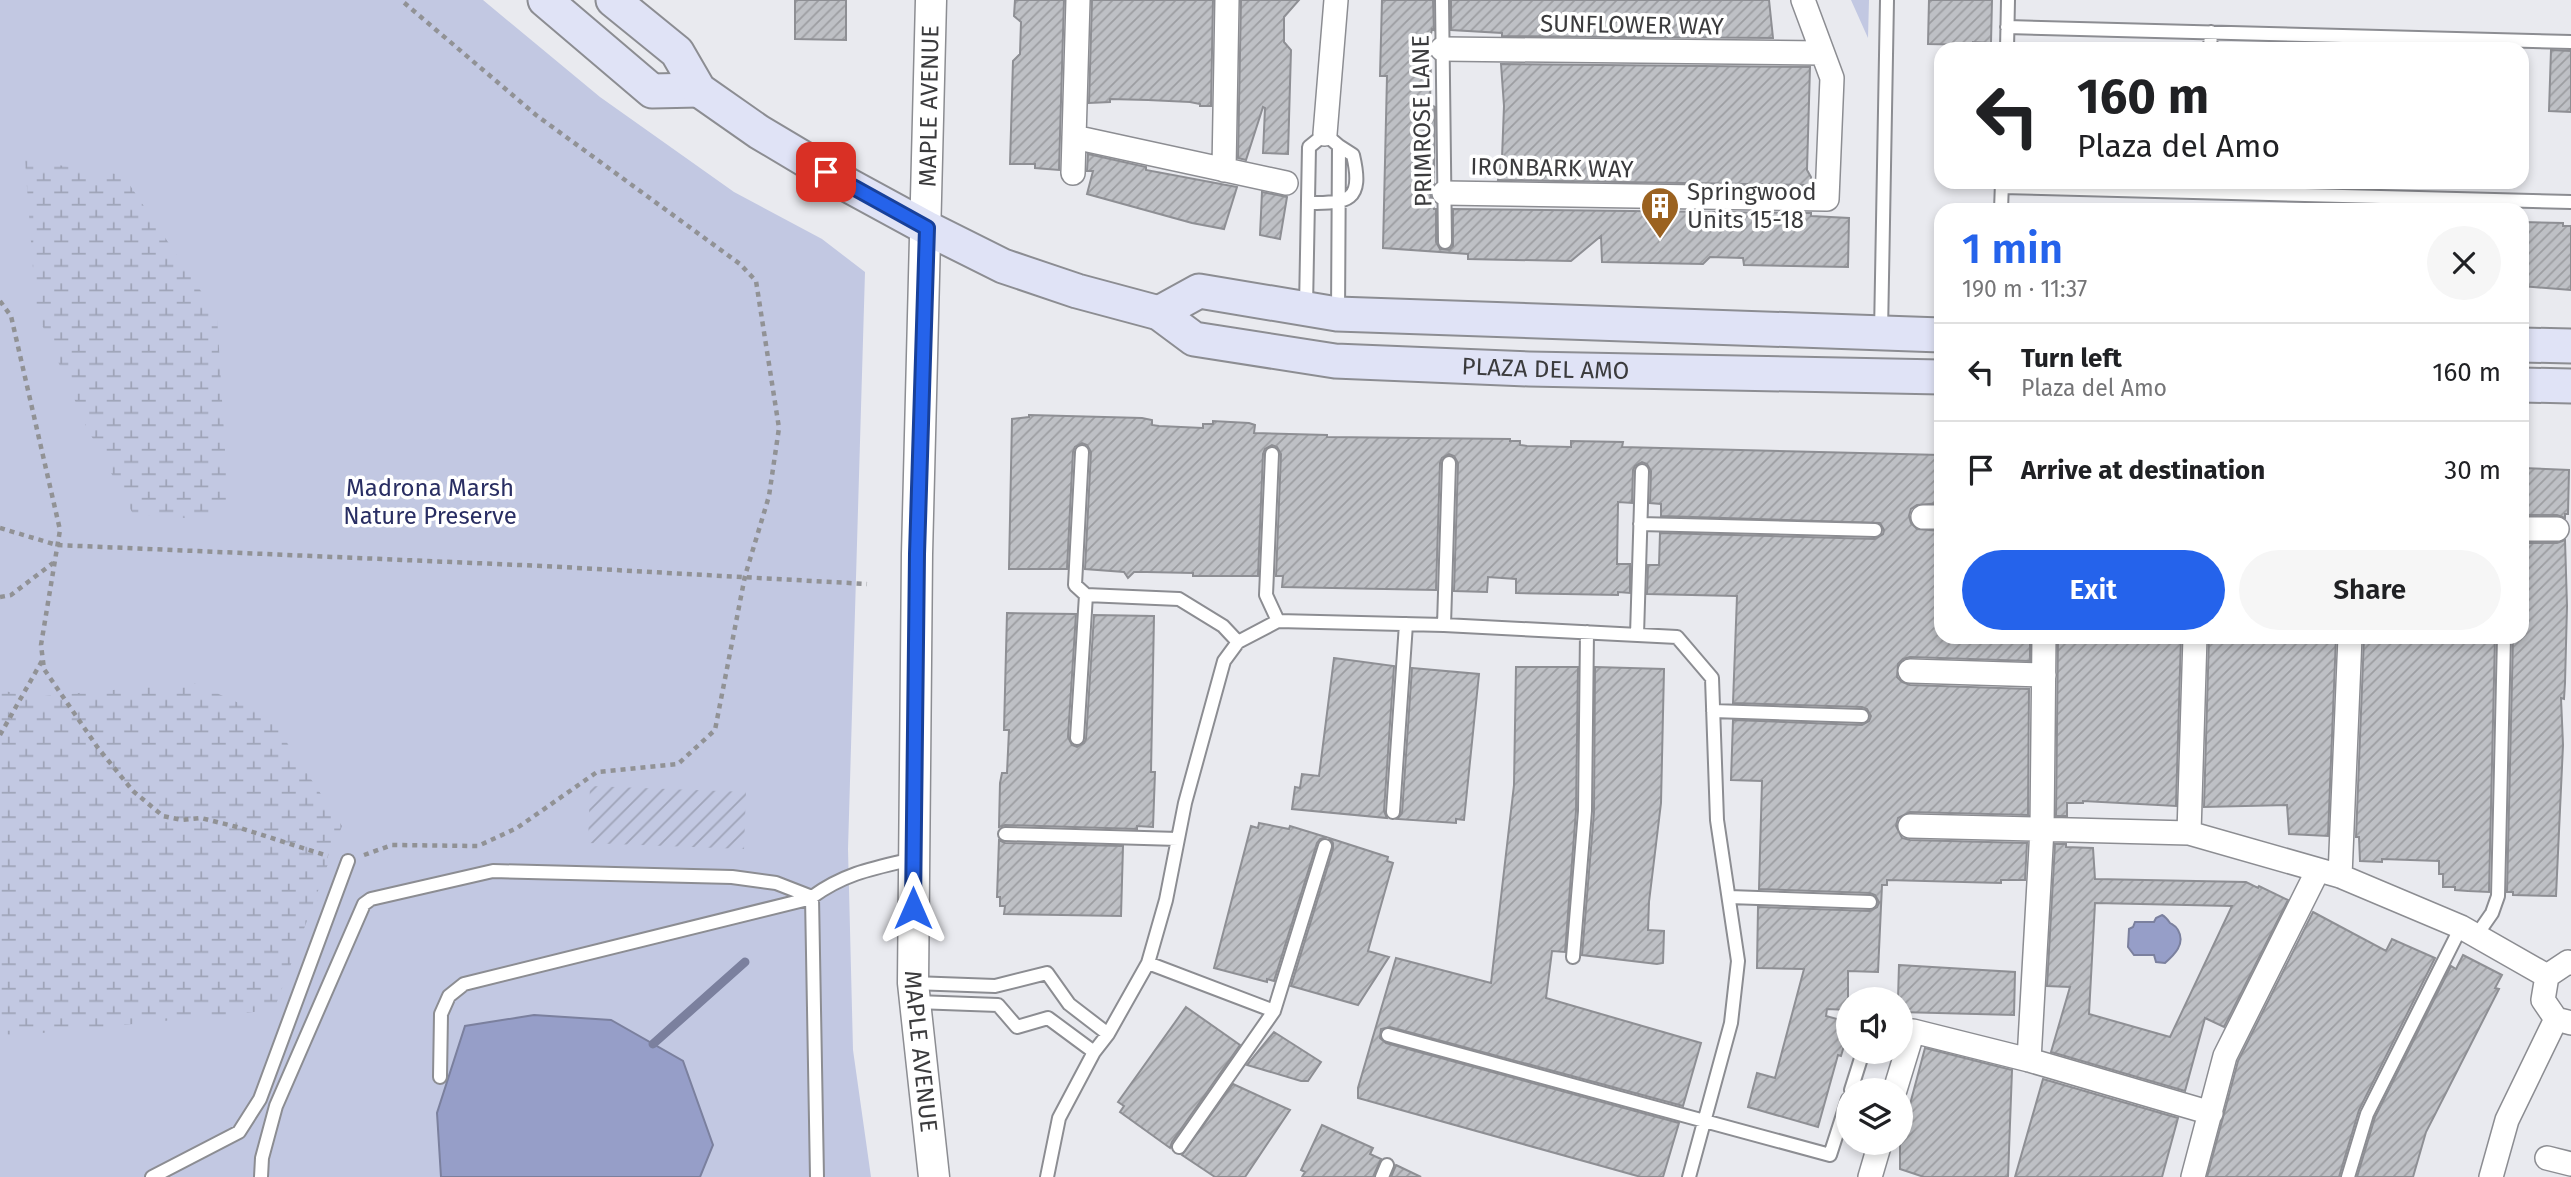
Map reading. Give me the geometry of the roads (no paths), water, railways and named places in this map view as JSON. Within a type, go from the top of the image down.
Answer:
[{"type":"main road","points":[[545,0],[652,90],[699,90]]},
{"type":"main road","name":"PLAZA DEL AMO","points":[[613,0],[677,52],[699,90],[758,132],[927,228],[1003,266],[1077,291],[1159,313],[1194,339],[1320,359],[1529,369],[1934,377]]},
{"type":"main road","name":"PLAZA DEL AMO","points":[[1159,313],[1199,291],[1322,311],[1934,335]]},
{"type":"main road","points":[[1320,359],[1322,311]]},
{"type":"main road","points":[[1879,376],[1881,333]]},
{"type":"main road","points":[[2529,345],[2571,346]]},
{"type":"main road","points":[[2529,385],[2571,386]]},
{"type":"street","name":"MAPLE AVENUE","points":[[931,0],[917,554],[913,859],[914,993],[934,1177]]},
{"type":"street","points":[[1073,173],[1078,0]]},
{"type":"street","points":[[1224,170],[1227,0]]},
{"type":"street","points":[[1332,140],[1336,0]]},
{"type":"street","points":[[1802,0],[1822,53]]},
{"type":"street","name":"SUNFLOWER WAY","points":[[1442,49],[1822,53]]},
{"type":"street","name":"IRONBARK WAY","points":[[1444,193],[1826,199],[1832,78],[1822,53]]},
{"type":"street","points":[[1074,137],[1286,183]]},
{"type":"street","points":[[2529,529],[2557,529]]},
{"type":"street","points":[[2029,1060],[2042,829],[2044,644]]},
{"type":"street","points":[[2189,833],[2195,644]]},
{"type":"street","points":[[2193,1177],[2225,1056],[2329,873],[2349,644]]},
{"type":"street","points":[[1910,671],[2044,675]]},
{"type":"street","points":[[1910,826],[2189,833],[2329,873],[2469,932],[2547,976]]},
{"type":"street","points":[[2491,1177],[2507,1120],[2564,1021],[2543,1000],[2547,976],[2571,962]]},
{"type":"street","points":[[1899,1078],[1913,1031],[2029,1060],[2211,1113]]},
{"type":"street","points":[[1870,1177],[1876,1155]]},
{"type":"street","points":[[2547,1158],[2571,1164]]},
{"type":"lane","name":"PRIMROSE LANE","points":[[1442,0],[1445,242]]},
{"type":"lane","points":[[1881,333],[1887,0]]},
{"type":"lane","points":[[2007,42],[2008,0]]},
{"type":"lane","points":[[2007,27],[2571,42]]},
{"type":"lane","points":[[2210,42],[2211,32]]},
{"type":"lane","points":[[1332,140],[1339,203],[1322,311],[1308,203],[1309,147],[1332,140]]},
{"type":"lane","points":[[2254,189],[2571,202]]},
{"type":"lane","points":[[1308,203],[1339,203]]},
{"type":"lane","points":[[1082,452],[1075,585],[1086,595],[1179,598],[1223,626],[1238,642]]},
{"type":"lane","points":[[1272,454],[1266,596],[1278,621]]},
{"type":"lane","points":[[1444,625],[1449,463]]},
{"type":"lane","points":[[1637,635],[1642,471]]},
{"type":"lane","points":[[1640,524],[1875,530]]},
{"type":"lane","points":[[1077,738],[1086,595]]},
{"type":"lane","points":[[1047,1177],[1059,1118],[1094,1052],[1108,1034],[1148,963],[1166,900],[1185,803],[1224,661],[1238,642],[1278,621],[1444,625],[1677,637],[1712,678],[1717,820],[1738,961],[1731,1023],[1689,1177]]},
{"type":"lane","points":[[1393,812],[1406,624]]},
{"type":"lane","points":[[1573,957],[1585,811],[1587,632]]},
{"type":"lane","points":[[2348,1177],[2367,1114],[2469,932],[2492,913],[2498,896],[2504,644]]},
{"type":"lane","points":[[1713,711],[1862,716]]},
{"type":"lane","points":[[1006,834],[1178,839]]},
{"type":"lane","points":[[1179,1147],[1274,1011],[1325,846]]},
{"type":"lane","points":[[440,1077],[441,1014],[449,996],[464,984],[813,897],[832,883],[858,871],[913,859]]},
{"type":"lane","points":[[152,1177],[239,1132],[260,1099],[348,860]]},
{"type":"lane","points":[[261,1177],[262,1158],[276,1106],[364,904],[371,899],[493,871],[732,877],[776,884],[813,897]]},
{"type":"lane","points":[[813,897],[817,1177]]},
{"type":"lane","points":[[1728,897],[1870,902]]},
{"type":"lane","points":[[1148,963],[1274,1011]]},
{"type":"lane","points":[[914,993],[995,986],[1047,973],[1069,1004],[1108,1034]]},
{"type":"lane","points":[[914,993],[998,1005],[1017,1027],[1048,1018],[1094,1052]]},
{"type":"lane","points":[[1388,1035],[1830,1155],[1836,1136]]},
{"type":"water","points":[[2162,915],[2180,935],[2180,944],[2175,953],[2165,963],[2156,962],[2154,955],[2134,955],[2128,947],[2129,929],[2135,922],[2154,922]]},
{"type":"water","points":[[534,1015],[611,1020],[683,1061],[713,1145],[700,1177],[441,1177],[437,1113],[465,1026]]},
{"type":"waterway","points":[[653,1044],[745,962]]},
{"type":"place","name":"Springwood Units 15-18","points":[[1660,240]]},
{"type":"park label","name":"Madrona Marsh Nature Preserve","points":[[430,502]]}]
